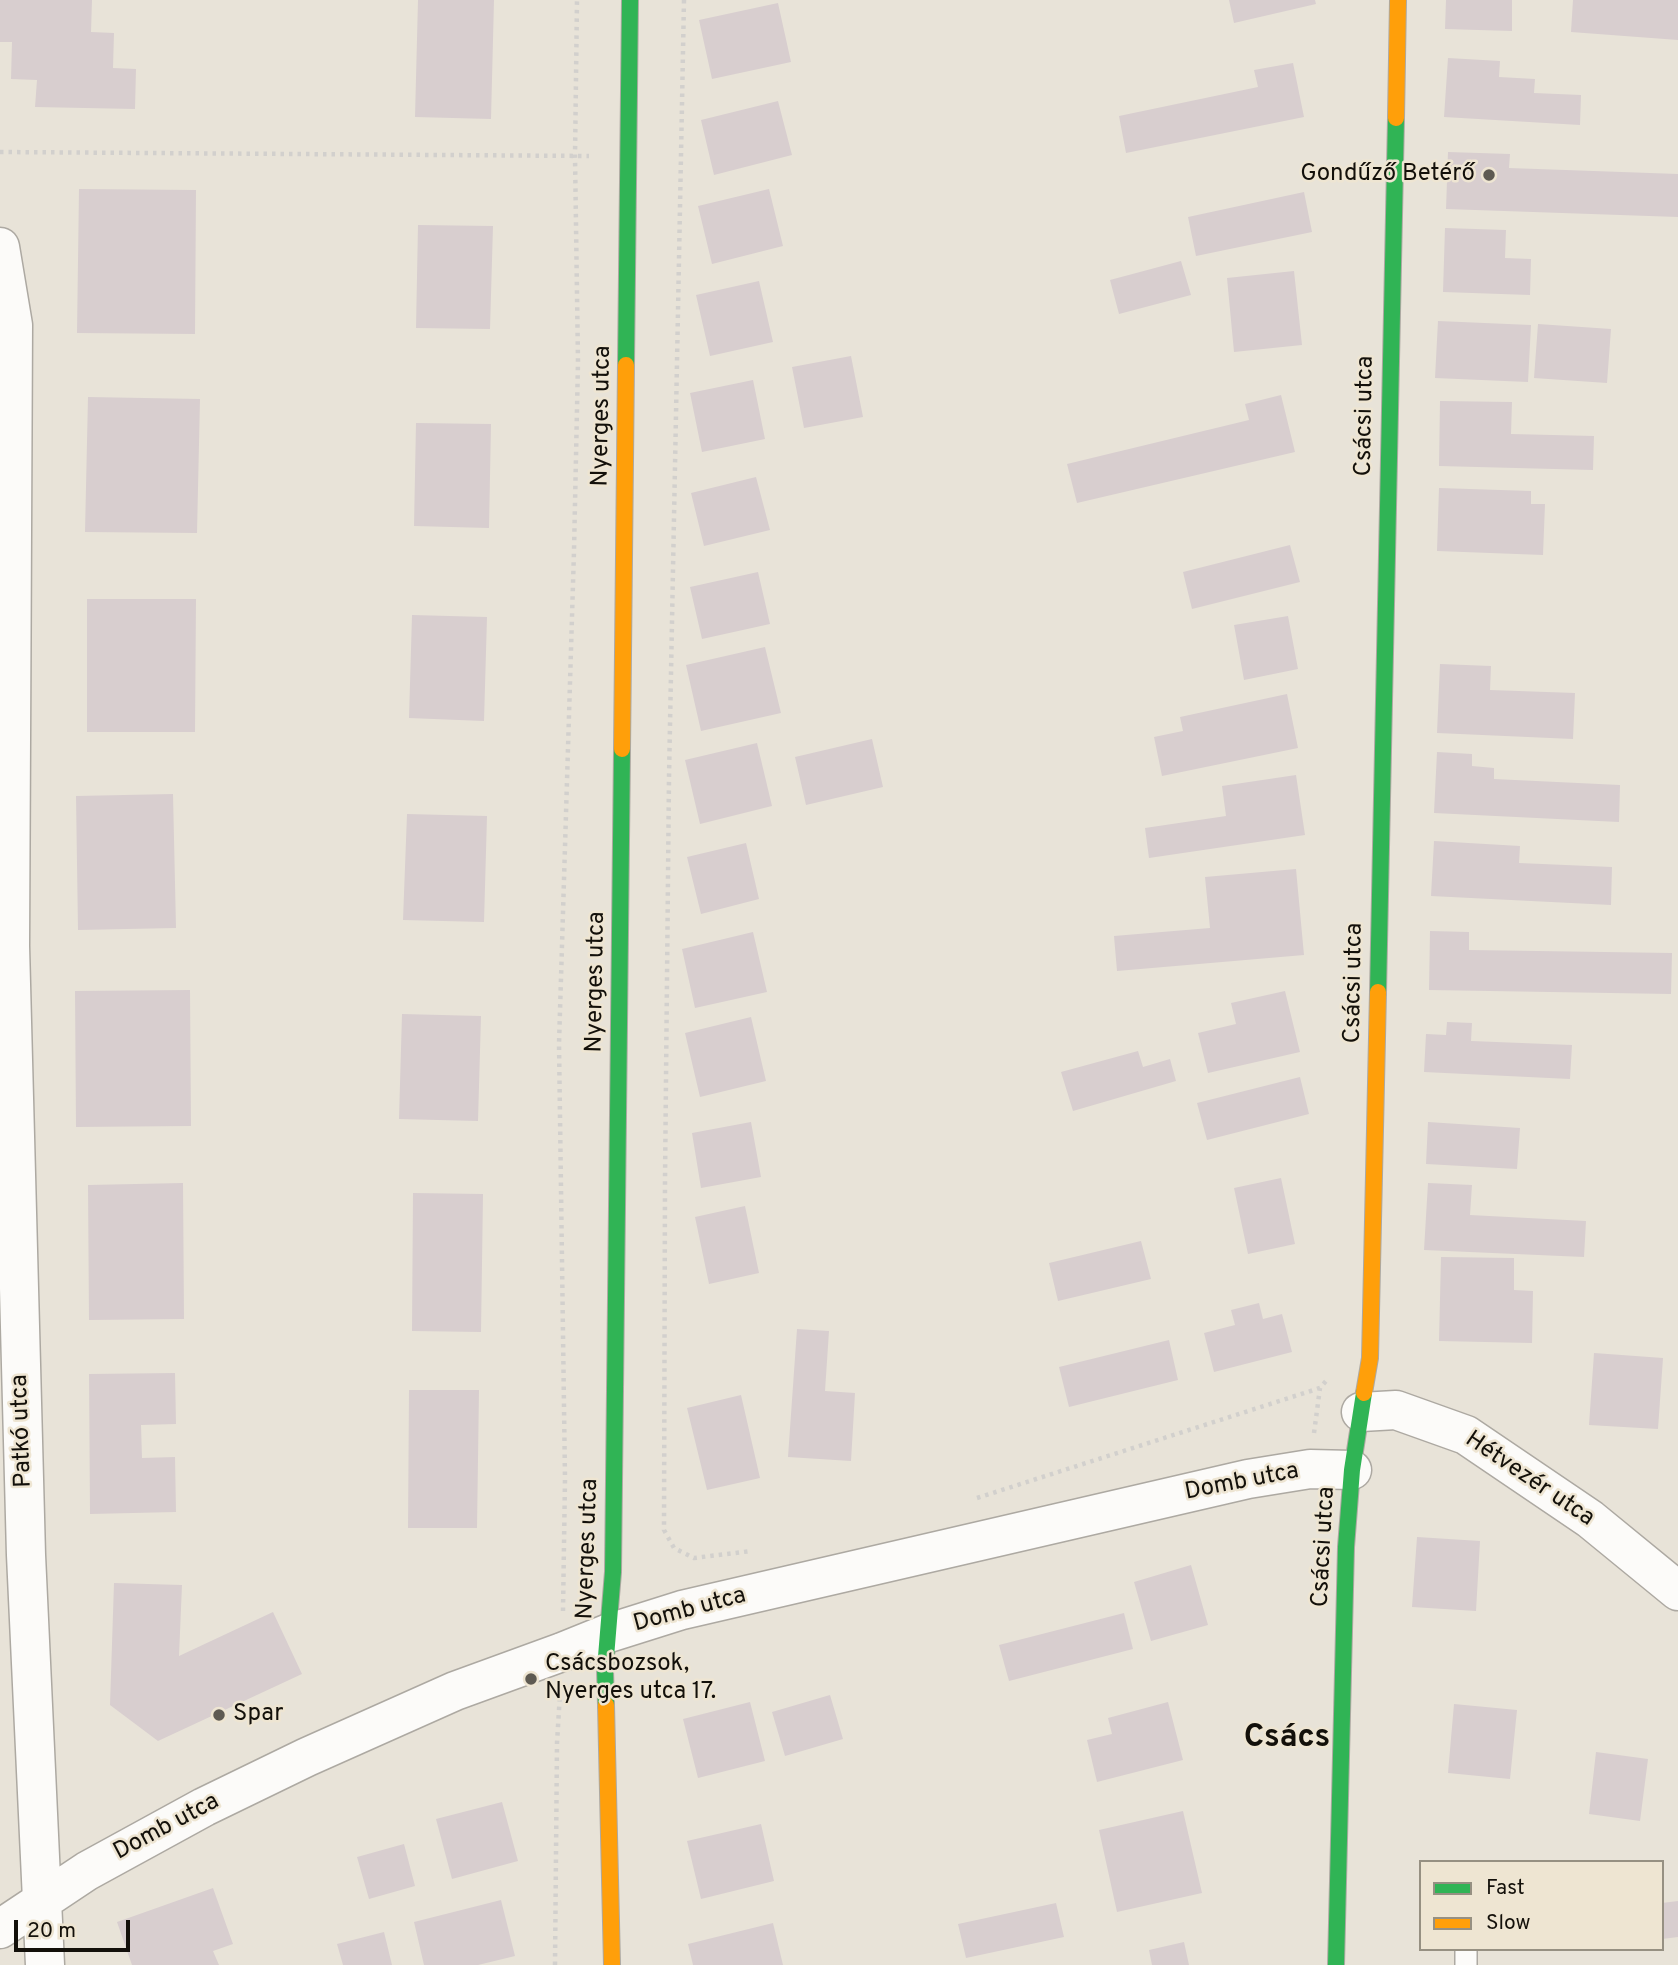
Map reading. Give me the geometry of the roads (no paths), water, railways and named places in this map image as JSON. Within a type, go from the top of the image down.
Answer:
[{"type":"street","name":"Nyerges utca","points":[[612,1965],[605,1669],[613,1572],[630,0]]},
{"type":"street","name":"Csácsi utca","points":[[1336,1965],[1345,1569],[1352,1470],[1370,1358],[1398,0]]},
{"type":"street","name":"Patkó utca","points":[[1,258],[13,325],[10,946],[13,1555],[43,1901],[44,1965]]},
{"type":"street","name":"Hétvezér utca","points":[[1361,1412],[1396,1410],[1466,1435],[1590,1518],[1678,1591]]},
{"type":"street","name":"Domb utca","points":[[0,1929],[87,1871],[204,1807],[307,1757],[456,1691],[609,1633],[682,1610],[1248,1479],[1310,1469],[1352,1470]]},
{"type":"place","name":"Gondűző Betérő","points":[[1489,175]]},
{"type":"place","name":"Csácsbozsok, Nyerges utca 17.","points":[[531,1679]]},
{"type":"place","name":"Spar","points":[[219,1715]]},
{"type":"district","name":"Csács","points":[[1287,1740]]}]
